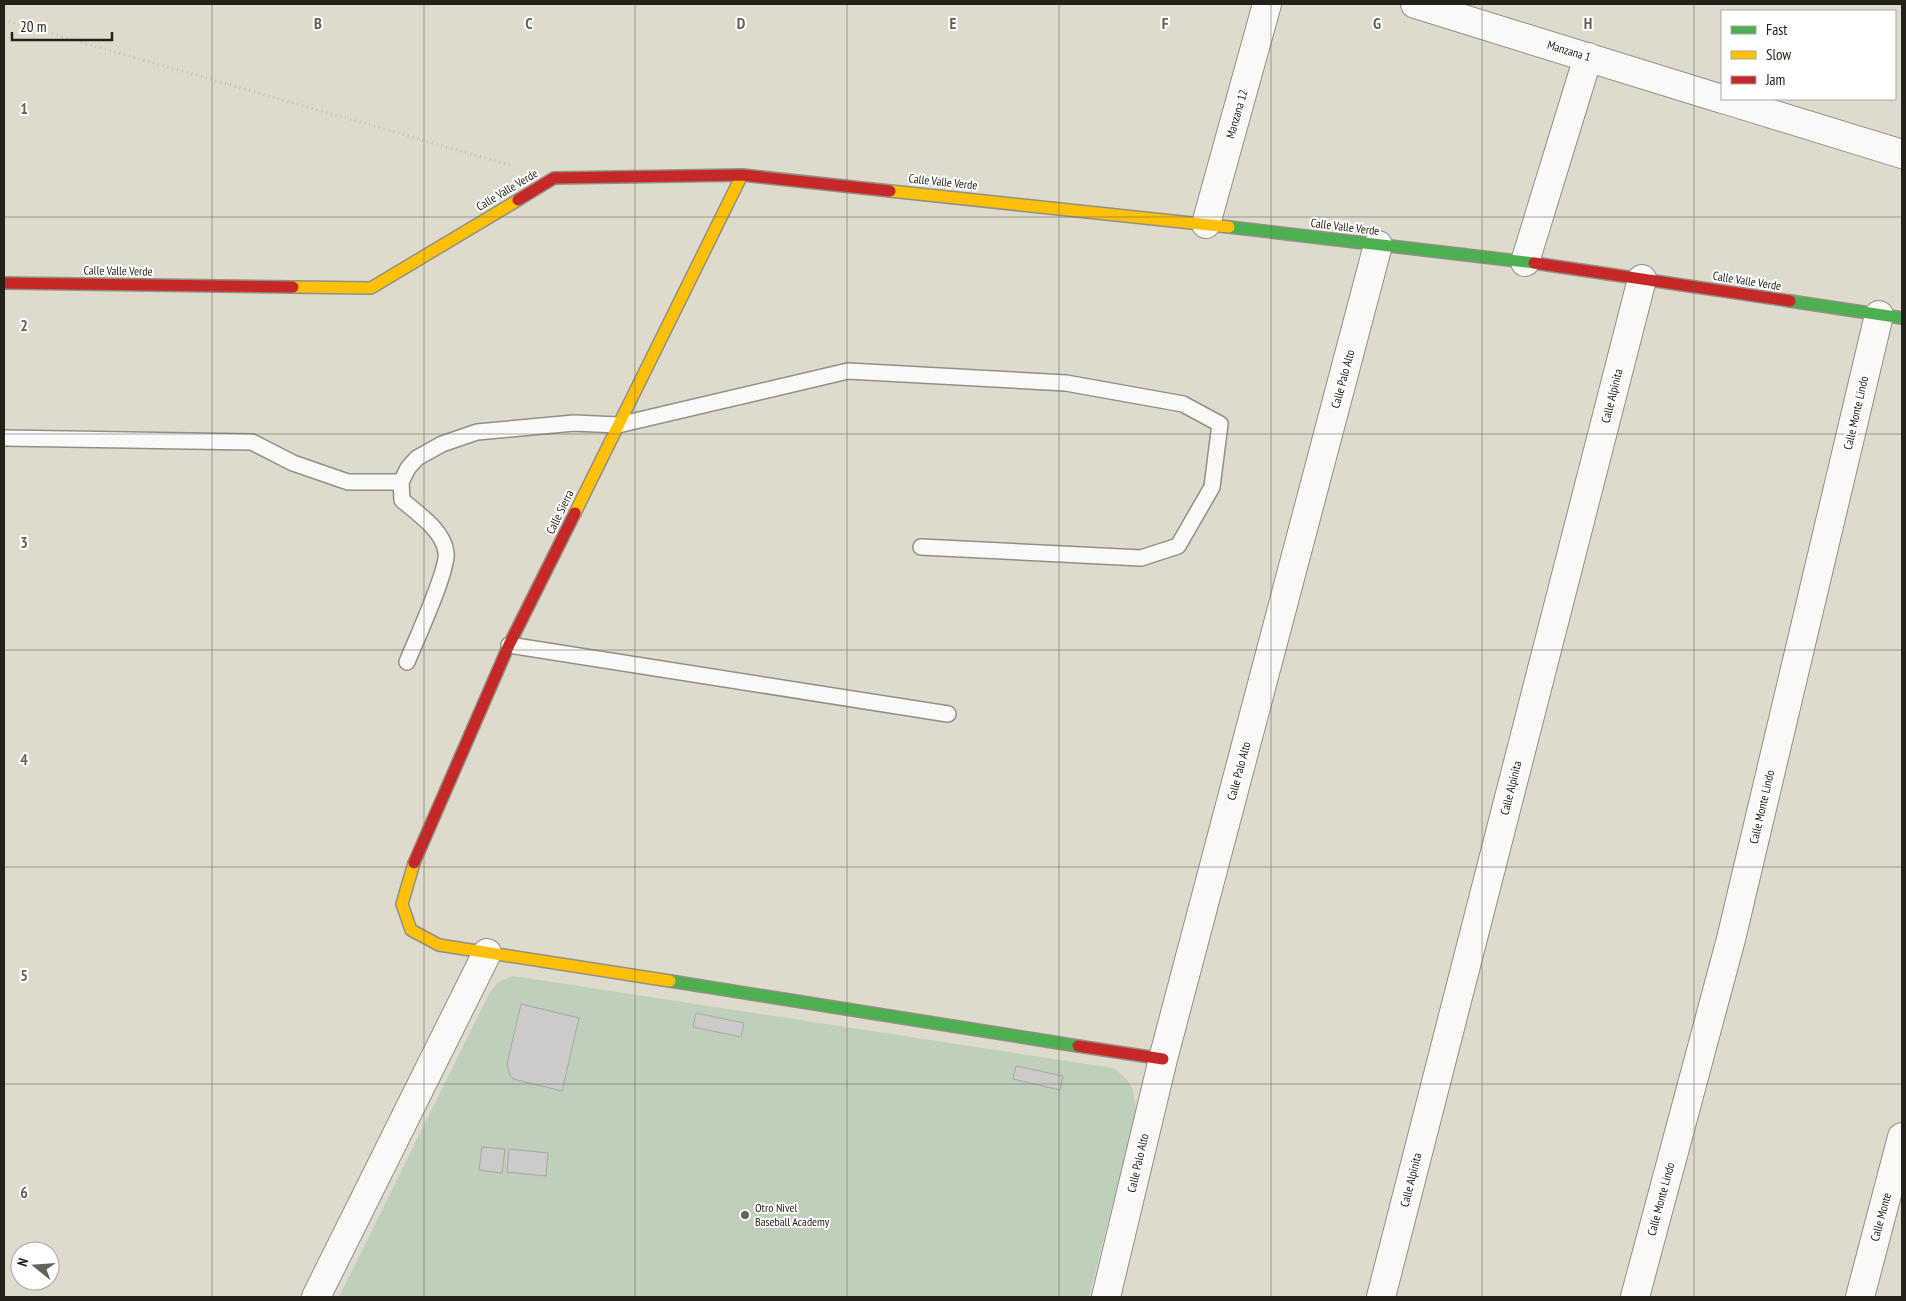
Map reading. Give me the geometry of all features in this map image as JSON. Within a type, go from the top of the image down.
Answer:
[{"type":"street","name":"Manzana 12","points":[[1206,224],[1268,4]]},
{"type":"street","name":"Manzana 1","points":[[1415,4],[1721,98]]},
{"type":"street","points":[[1525,262],[1588,58]]},
{"type":"street","name":"Manzana 1","points":[[1726,100],[1902,154]]},
{"type":"street","name":"Calle Valle Verde","points":[[4,283],[371,288],[554,178],[742,174],[1206,224],[1525,262],[1891,316]]},
{"type":"street","name":"Calle Sierra","points":[[742,174],[510,645],[412,867],[402,904],[411,930],[439,945],[1163,1059]]},
{"type":"street","name":"Calle Palo Alto","points":[[1106,1297],[1163,1059],[1378,245]]},
{"type":"street","name":"Calle Alpinita","points":[[1381,1297],[1642,279]]},
{"type":"street","name":"Calle Monte Lindo","points":[[1635,1297],[1731,939],[1891,316]]},
{"type":"street","points":[[316,1297],[487,953]]},
{"type":"street","name":"Calle Monte","points":[[1860,1297],[1902,1137]]},
{"type":"lane","points":[[407,662],[443,571],[447,553],[438,532],[402,500],[401,482],[408,468],[417,458],[442,444],[477,432],[574,424],[618,425],[848,371],[1066,384],[1183,404],[1220,424],[1212,487],[1178,546],[1141,558],[921,547]]},
{"type":"lane","points":[[4,438],[252,442],[293,463],[348,482],[401,482]]},
{"type":"lane","points":[[510,645],[948,714]]},
{"type":"path","points":[[4,20],[554,178]]},
{"type":"green space","name":"Otro Nivel Baseball Academy","points":[[513,976],[1113,1068],[1131,1086],[1136,1111],[1089,1297],[339,1297],[489,994],[498,982]]},
{"type":"building","points":[[521,1004],[579,1018],[562,1091],[513,1079],[510,1075],[507,1064]]},
{"type":"building","points":[[696,1013],[744,1023],[741,1037],[693,1027]]},
{"type":"building","points":[[1016,1066],[1063,1076],[1060,1090],[1013,1079]]},
{"type":"building","points":[[482,1147],[505,1149],[502,1173],[479,1170]]},
{"type":"building","points":[[509,1149],[548,1153],[546,1176],[507,1172]]},
{"type":"traffic: fast","points":[[1229,227],[1534,263]]},
{"type":"traffic: fast","points":[[1790,301],[1902,318]]},
{"type":"traffic: fast","points":[[670,981],[1078,1046]]},
{"type":"traffic: slow","points":[[575,513],[742,175]]},
{"type":"traffic: slow","points":[[890,191],[1229,227]]},
{"type":"traffic: slow","points":[[293,287],[371,288],[518,200]]},
{"type":"traffic: slow","points":[[414,863],[402,904],[411,930],[439,945],[670,981]]},
{"type":"traffic: jam","points":[[518,200],[554,178],[742,175],[890,191]]},
{"type":"traffic: jam","points":[[1534,263],[1790,301]]},
{"type":"traffic: jam","points":[[4,283],[293,287]]},
{"type":"traffic: jam","points":[[414,863],[509,645],[575,513]]},
{"type":"traffic: jam","points":[[1078,1046],[1163,1059]]},
{"type":"place","name":"Otro Nivel Baseball Academy","points":[[745,1215]]}]
